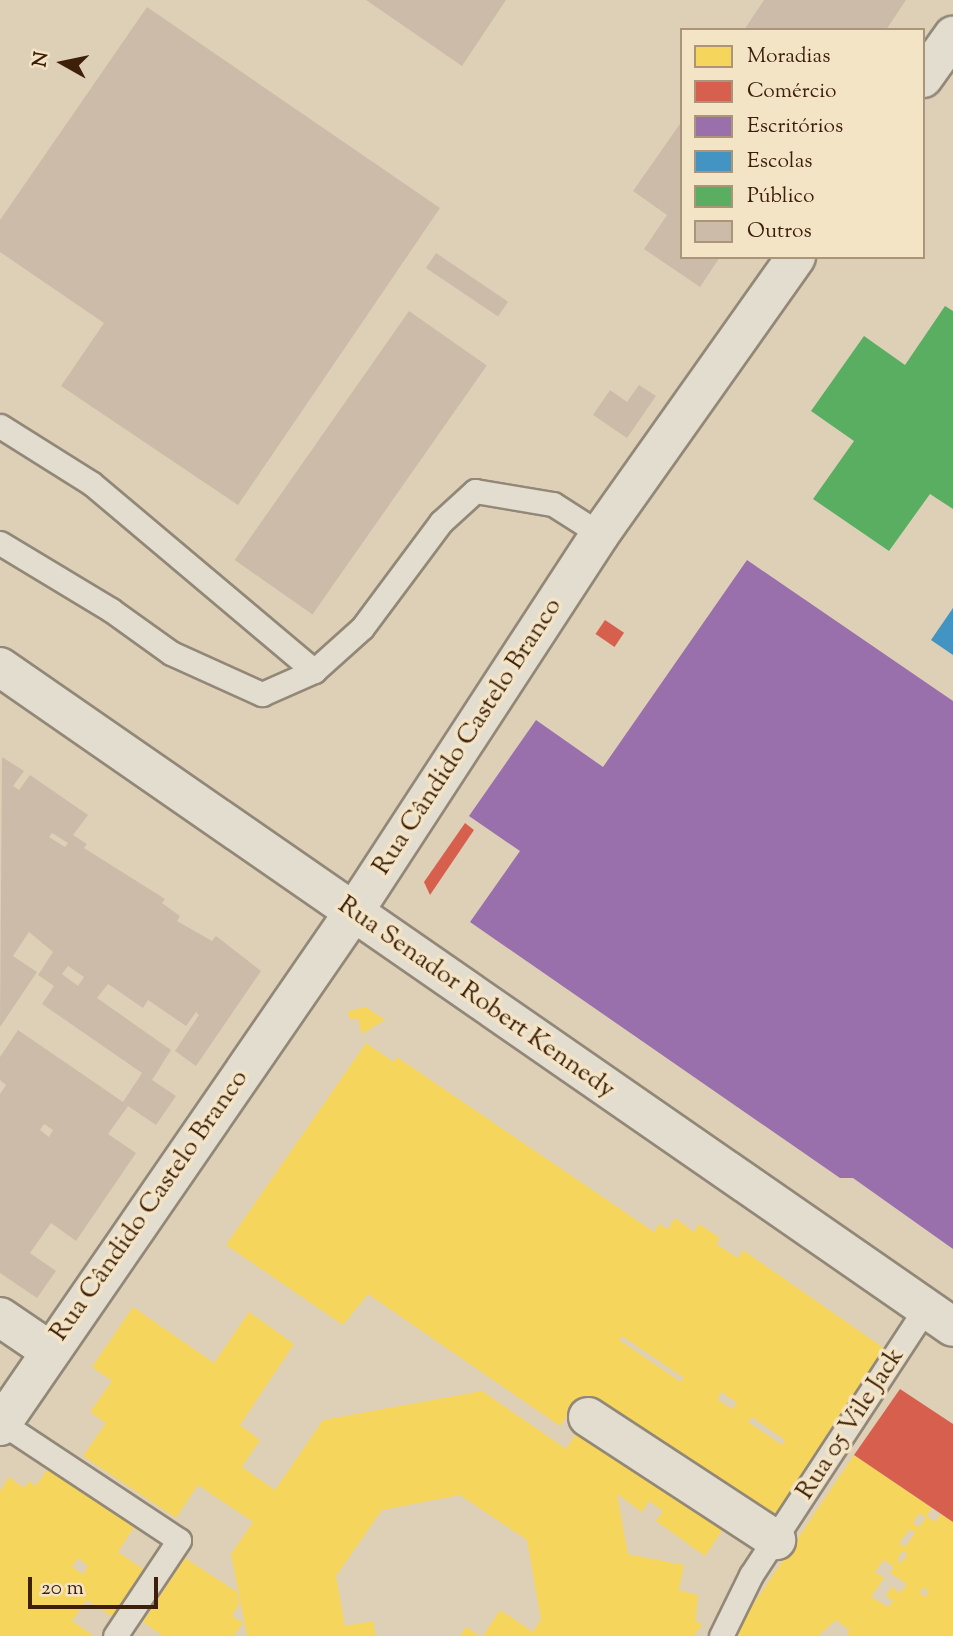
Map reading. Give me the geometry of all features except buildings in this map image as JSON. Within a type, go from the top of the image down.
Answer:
[{"type":"street","name":"Rua Cândido Castelo Branco","points":[[1,1424],[353,913],[600,534],[795,259]]},
{"type":"street","name":"Rua Senador Robert Kennedy","points":[[0,667],[939,1317]]},
{"type":"street","points":[[0,1317],[50,1351]]},
{"type":"street","points":[[587,1418],[776,1540]]},
{"type":"lane","points":[[0,426],[91,483],[314,671]]},
{"type":"lane","points":[[0,543],[111,610],[172,653],[262,694],[314,671],[362,628],[441,522],[475,491],[553,504],[600,534]]},
{"type":"lane","name":"Rua 05 Vile Jack","points":[[721,1636],[751,1575],[939,1317]]},
{"type":"lane","points":[[1,1424],[179,1540],[115,1636]]}]
